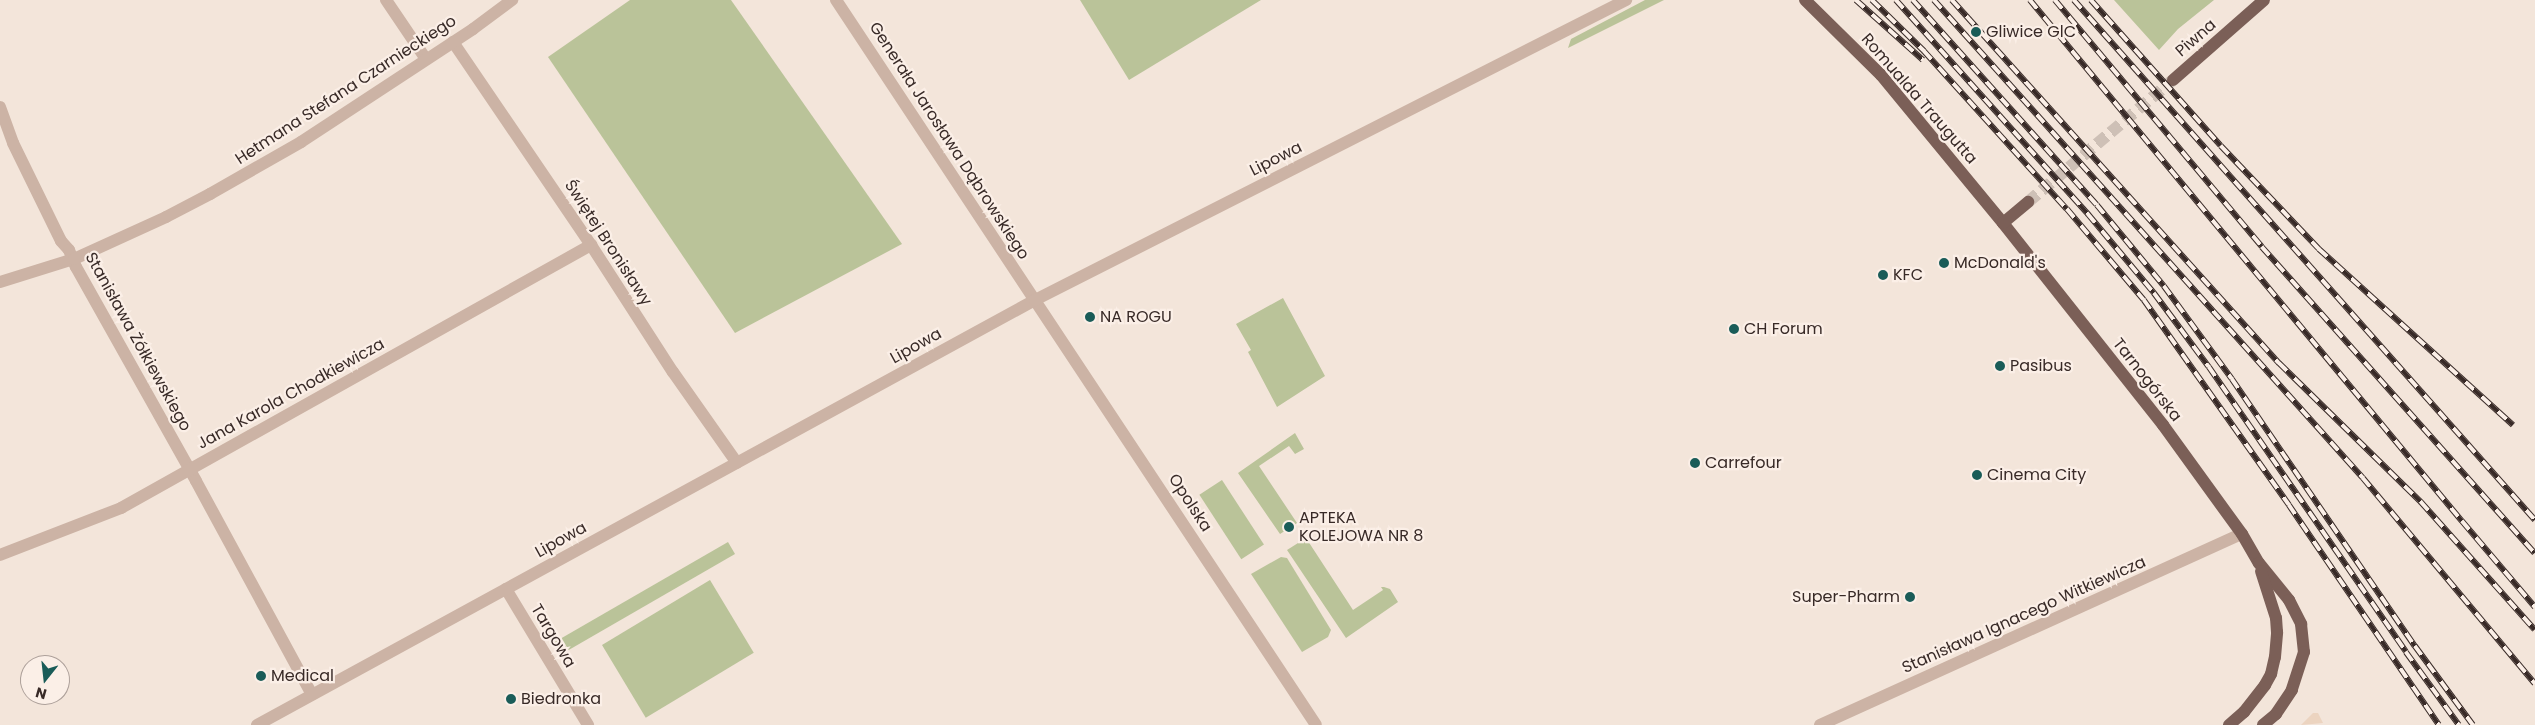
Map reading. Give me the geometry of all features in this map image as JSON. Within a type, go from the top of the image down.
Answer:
[{"type":"main road","name":"Romualda Traugutta","points":[[1805,0],[1881,75],[2003,223]]},
{"type":"main road","name":"Piwna","points":[[2173,80],[2264,0]]},
{"type":"main road","points":[[2003,223],[2028,202]]},
{"type":"main road","name":"Tarnogórska","points":[[2003,223],[2163,425],[2242,534],[2259,563],[2289,600],[2301,624],[2304,652],[2292,690],[2276,714],[2263,725]]},
{"type":"main road","name":"Tarnogórska","points":[[2230,725],[2244,712],[2265,685],[2271,674],[2275,657],[2276,618],[2259,563]]},
{"type":"street","points":[[386,0],[426,59]]},
{"type":"street","name":"Hetmana Stefana Czarnieckiego","points":[[0,282],[74,259],[166,217],[244,175],[301,142],[512,0]]},
{"type":"street","name":"Generała Jarosława Dąbrowskiego","points":[[836,0],[1035,300]]},
{"type":"street","points":[[1600,13],[1605,0]]},
{"type":"street","name":"Lipowa","points":[[257,725],[1035,300],[1626,0]]},
{"type":"street","name":"Świętej Bronisławy","points":[[452,42],[591,245],[673,372],[737,462]]},
{"type":"street","name":"Stanisława Żółkiewskiego","points":[[0,107],[12,143],[61,241],[74,259],[76,267],[312,695]]},
{"type":"street","name":"Jana Karola Chodkiewicza","points":[[0,556],[121,508],[591,245]]},
{"type":"street","name":"Opolska","points":[[1035,300],[1316,725]]},
{"type":"street","name":"Stanisława Ignacego Witkiewicza","points":[[1820,725],[2242,534]]},
{"type":"street","name":"Targowa","points":[[506,589],[588,725]]},
{"type":"green space","points":[[630,0],[731,0],[902,244],[735,333],[548,57]]},
{"type":"green space","points":[[1080,0],[1261,0],[1129,80]]},
{"type":"green space","points":[[1645,0],[1664,0],[1568,48],[1571,39]]},
{"type":"green space","points":[[2114,0],[2214,0],[2178,29],[2159,50]]},
{"type":"green space","points":[[1283,298],[1325,376],[1277,407],[1248,352],[1251,350],[1236,324]]},
{"type":"green space","points":[[1295,433],[1304,449],[1295,454],[1289,446],[1259,466],[1297,523],[1280,534],[1238,473]]},
{"type":"green space","points":[[1222,480],[1264,545],[1241,559],[1199,495]]},
{"type":"green space","points":[[1306,538],[1353,610],[1383,590],[1381,587],[1390,589],[1398,602],[1346,638],[1287,550]]},
{"type":"green space","points":[[728,542],[735,554],[562,654],[555,642]]},
{"type":"green space","points":[[1281,557],[1287,558],[1331,630],[1328,637],[1302,652],[1251,574]]},
{"type":"green space","points":[[710,580],[754,653],[646,718],[602,645]]},
{"type":"shaded area","points":[[2313,713],[2318,713],[2323,723],[2301,725]]},
{"type":"tunnel","points":[[2028,202],[2173,80]]},
{"type":"railway","points":[[1856,0],[1923,60]]},
{"type":"railway","points":[[1872,0],[1924,51],[2067,209],[2144,300],[2289,505],[2439,725]]},
{"type":"railway","points":[[1896,0],[2088,214],[2154,293],[2209,367],[2406,652],[2459,725]]},
{"type":"railway","points":[[1913,0],[2097,205],[2164,286],[2232,379],[2415,646],[2473,725]]},
{"type":"railway","points":[[1934,0],[2363,478],[2535,684]]},
{"type":"railway","points":[[1952,0],[2279,363],[2421,502],[2535,630]]},
{"type":"railway","points":[[2030,0],[2535,607]]},
{"type":"railway","points":[[2055,0],[2262,247],[2535,553]]},
{"type":"railway","points":[[2074,0],[2535,520]]},
{"type":"railway","points":[[2091,0],[2221,146],[2319,249],[2513,425]]},
{"type":"place","name":"Gliwice GlC","points":[[1976,32]]},
{"type":"place","name":"McDonald's","points":[[1944,263]]},
{"type":"place","name":"KFC","points":[[1883,275]]},
{"type":"place","name":"NA ROGU","points":[[1090,317]]},
{"type":"place","name":"CH Forum","points":[[1734,329]]},
{"type":"place","name":"Pasibus","points":[[2000,366]]},
{"type":"place","name":"Carrefour","points":[[1695,463]]},
{"type":"place","name":"Cinema City","points":[[1977,475]]},
{"type":"place","name":"APTEKA KOLEJOWA NR 8","points":[[1289,527]]},
{"type":"place","name":"Super-Pharm","points":[[1910,597]]},
{"type":"place","name":"Medical","points":[[261,676]]},
{"type":"place","name":"Biedronka","points":[[511,699]]}]
